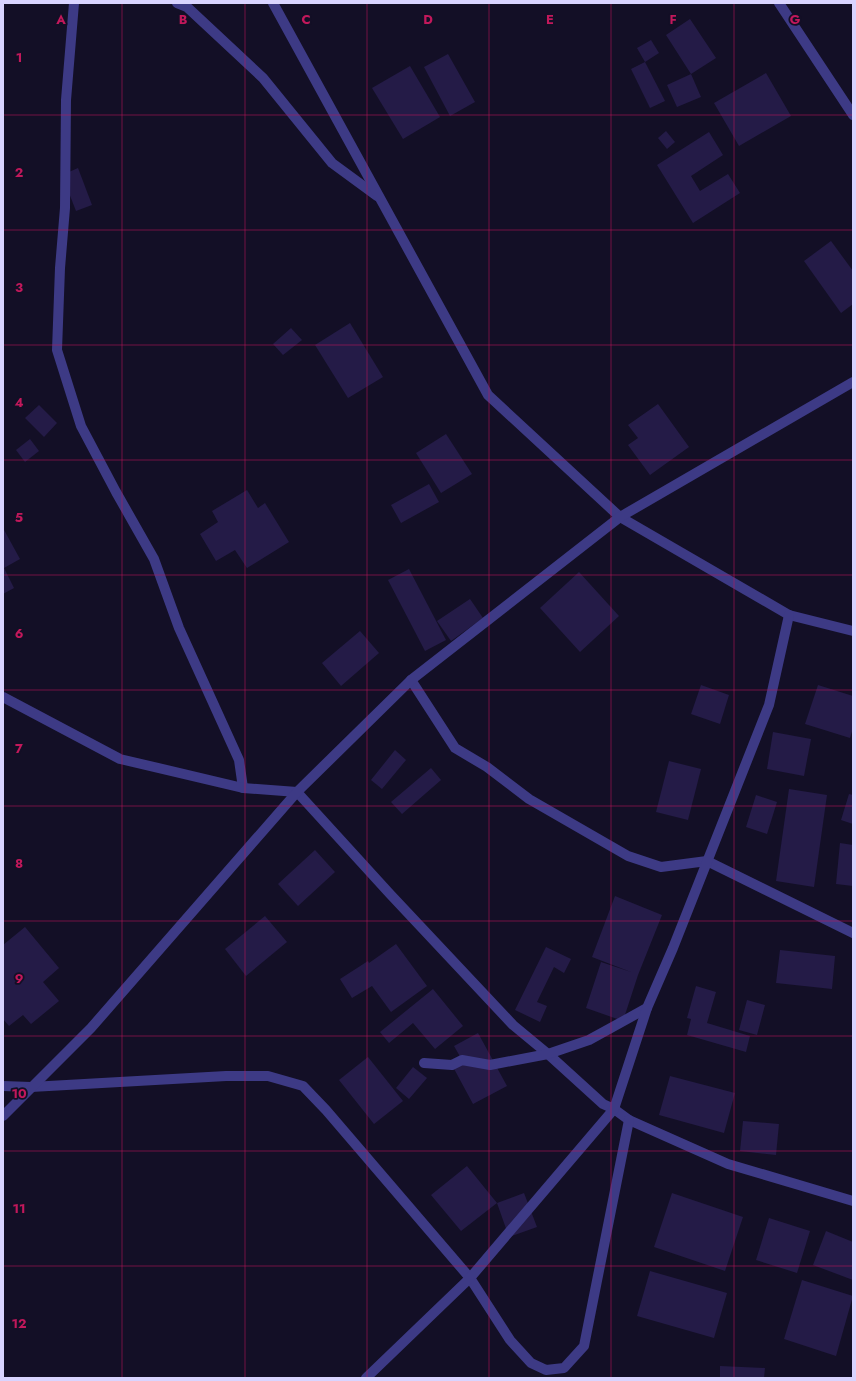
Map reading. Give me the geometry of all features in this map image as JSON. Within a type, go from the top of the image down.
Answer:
[{"type":"street","points":[[74,3],[66,100],[65,208],[60,268],[57,350],[81,426],[154,559],[179,628],[239,760],[243,788]]},
{"type":"street","points":[[177,3],[187,7],[263,78],[332,162],[381,199]]},
{"type":"street","points":[[273,3],[488,395],[620,517],[789,615],[853,631]]},
{"type":"street","points":[[779,3],[853,115]]},
{"type":"street","points":[[3,1116],[91,1028],[297,792],[412,680],[620,517],[853,382]]},
{"type":"street","points":[[366,1378],[470,1278],[614,1109],[647,1008],[673,948],[769,705],[789,615]]},
{"type":"street","points":[[412,680],[455,748],[487,767],[529,798],[628,856],[661,867],[707,861],[853,933]]},
{"type":"street","points":[[6,702],[120,759],[243,788],[297,792],[513,1026],[548,1054],[603,1104],[614,1109],[629,1120],[728,1164],[853,1201]]},
{"type":"street","points":[[424,1063],[452,1065],[462,1060],[490,1065],[548,1054],[589,1040],[647,1008]]},
{"type":"street","points":[[3,1086],[31,1087],[226,1076],[268,1076],[303,1086],[326,1110],[470,1278],[510,1340],[531,1364],[546,1370],[564,1368],[584,1346],[629,1120]]},
{"type":"building","points":[[690,19],[716,58],[691,74],[666,35]]},
{"type":"building","points":[[651,40],[659,53],[645,62],[637,48]]},
{"type":"building","points":[[448,54],[475,102],[450,116],[424,67]]},
{"type":"building","points":[[645,62],[665,101],[650,108],[631,69]]},
{"type":"building","points":[[410,66],[440,117],[403,139],[372,88]]},
{"type":"building","points":[[766,73],[791,116],[739,146],[714,103]]},
{"type":"building","points":[[691,74],[701,97],[677,107],[667,85]]},
{"type":"building","points":[[666,131],[675,142],[667,149],[658,138]]},
{"type":"building","points":[[709,132],[723,155],[691,176],[700,191],[728,174],[740,193],[693,223],[657,165]]},
{"type":"building","points":[[78,168],[92,205],[76,211],[62,175]]},
{"type":"building","points":[[831,241],[853,271],[853,304],[841,313],[804,261]]},
{"type":"building","points":[[350,323],[383,377],[348,398],[315,345]]},
{"type":"building","points":[[291,328],[302,340],[283,355],[273,344]]},
{"type":"building","points":[[658,404],[689,447],[650,475],[628,445],[638,438],[628,425]]},
{"type":"building","points":[[39,405],[57,423],[44,437],[25,418]]},
{"type":"building","points":[[446,434],[472,474],[441,493],[416,453]]},
{"type":"building","points":[[30,439],[39,451],[25,462],[16,450]]},
{"type":"building","points":[[429,484],[439,502],[401,523],[391,505]]},
{"type":"building","points":[[247,490],[258,508],[265,503],[289,542],[247,568],[235,550],[216,561],[200,534],[218,522],[212,511]]},
{"type":"building","points":[[3,528],[20,559],[4,568],[14,588],[3,594]]},
{"type":"building","points":[[409,569],[446,640],[425,651],[388,580]]},
{"type":"building","points":[[579,572],[619,616],[580,652],[540,608]]},
{"type":"building","points":[[470,599],[483,618],[451,641],[437,621]]},
{"type":"building","points":[[360,631],[379,653],[341,686],[322,663]]},
{"type":"building","points":[[701,685],[729,695],[720,724],[691,714]]},
{"type":"building","points":[[818,685],[853,696],[853,728],[850,738],[805,724]]},
{"type":"building","points":[[773,732],[811,739],[804,776],[767,769]]},
{"type":"building","points":[[395,750],[406,760],[382,789],[371,780]]},
{"type":"building","points":[[669,761],[701,769],[688,820],[656,812]]},
{"type":"building","points":[[431,768],[441,780],[402,814],[391,802]]},
{"type":"building","points":[[789,789],[827,795],[814,887],[776,881]]},
{"type":"building","points":[[849,794],[853,795],[853,824],[841,820]]},
{"type":"building","points":[[756,795],[777,802],[767,834],[746,827]]},
{"type":"building","points":[[840,843],[853,845],[853,886],[836,884]]},
{"type":"building","points":[[315,850],[335,872],[298,906],[278,884]]},
{"type":"building","points":[[615,896],[662,915],[638,975],[623,1021],[586,1008],[601,962],[631,972],[592,957]]},
{"type":"building","points":[[265,916],[287,942],[246,976],[225,949]]},
{"type":"building","points":[[25,927],[59,968],[43,982],[59,1001],[31,1024],[23,1015],[9,1026],[3,1019],[3,945]]},
{"type":"building","points":[[396,944],[427,986],[391,1012],[372,986],[352,998],[340,979],[368,961],[369,963]]},
{"type":"building","points":[[546,947],[571,959],[564,973],[554,967],[537,1002],[547,1006],[540,1022],[515,1010]]},
{"type":"building","points":[[780,950],[835,956],[832,989],[776,983]]},
{"type":"building","points":[[696,986],[716,992],[707,1023],[750,1036],[746,1052],[687,1035],[691,1019],[687,1018]]},
{"type":"building","points":[[433,989],[463,1026],[435,1049],[413,1023],[389,1043],[380,1032]]},
{"type":"building","points":[[747,1000],[765,1005],[757,1035],[739,1030]]},
{"type":"building","points":[[478,1033],[507,1086],[473,1104],[452,1065],[462,1060],[454,1046]]},
{"type":"building","points":[[368,1057],[403,1101],[374,1124],[339,1080]]},
{"type":"building","points":[[413,1067],[427,1078],[409,1099],[396,1088]]},
{"type":"building","points":[[670,1076],[735,1093],[724,1133],[659,1115]]},
{"type":"building","points":[[743,1121],[779,1124],[776,1155],[740,1151]]},
{"type":"building","points":[[467,1166],[497,1203],[461,1231],[431,1195]]},
{"type":"building","points":[[524,1193],[537,1227],[509,1237],[497,1203]]},
{"type":"building","points":[[672,1193],[743,1217],[725,1271],[654,1247]]},
{"type":"building","points":[[769,1218],[810,1231],[797,1273],[756,1260]]},
{"type":"building","points":[[826,1231],[853,1242],[853,1280],[813,1265]]},
{"type":"building","points":[[650,1271],[727,1293],[714,1338],[637,1316]]},
{"type":"building","points":[[802,1280],[853,1296],[836,1356],[784,1339]]},
{"type":"building","points":[[720,1366],[765,1368],[764,1378],[720,1378]]}]
